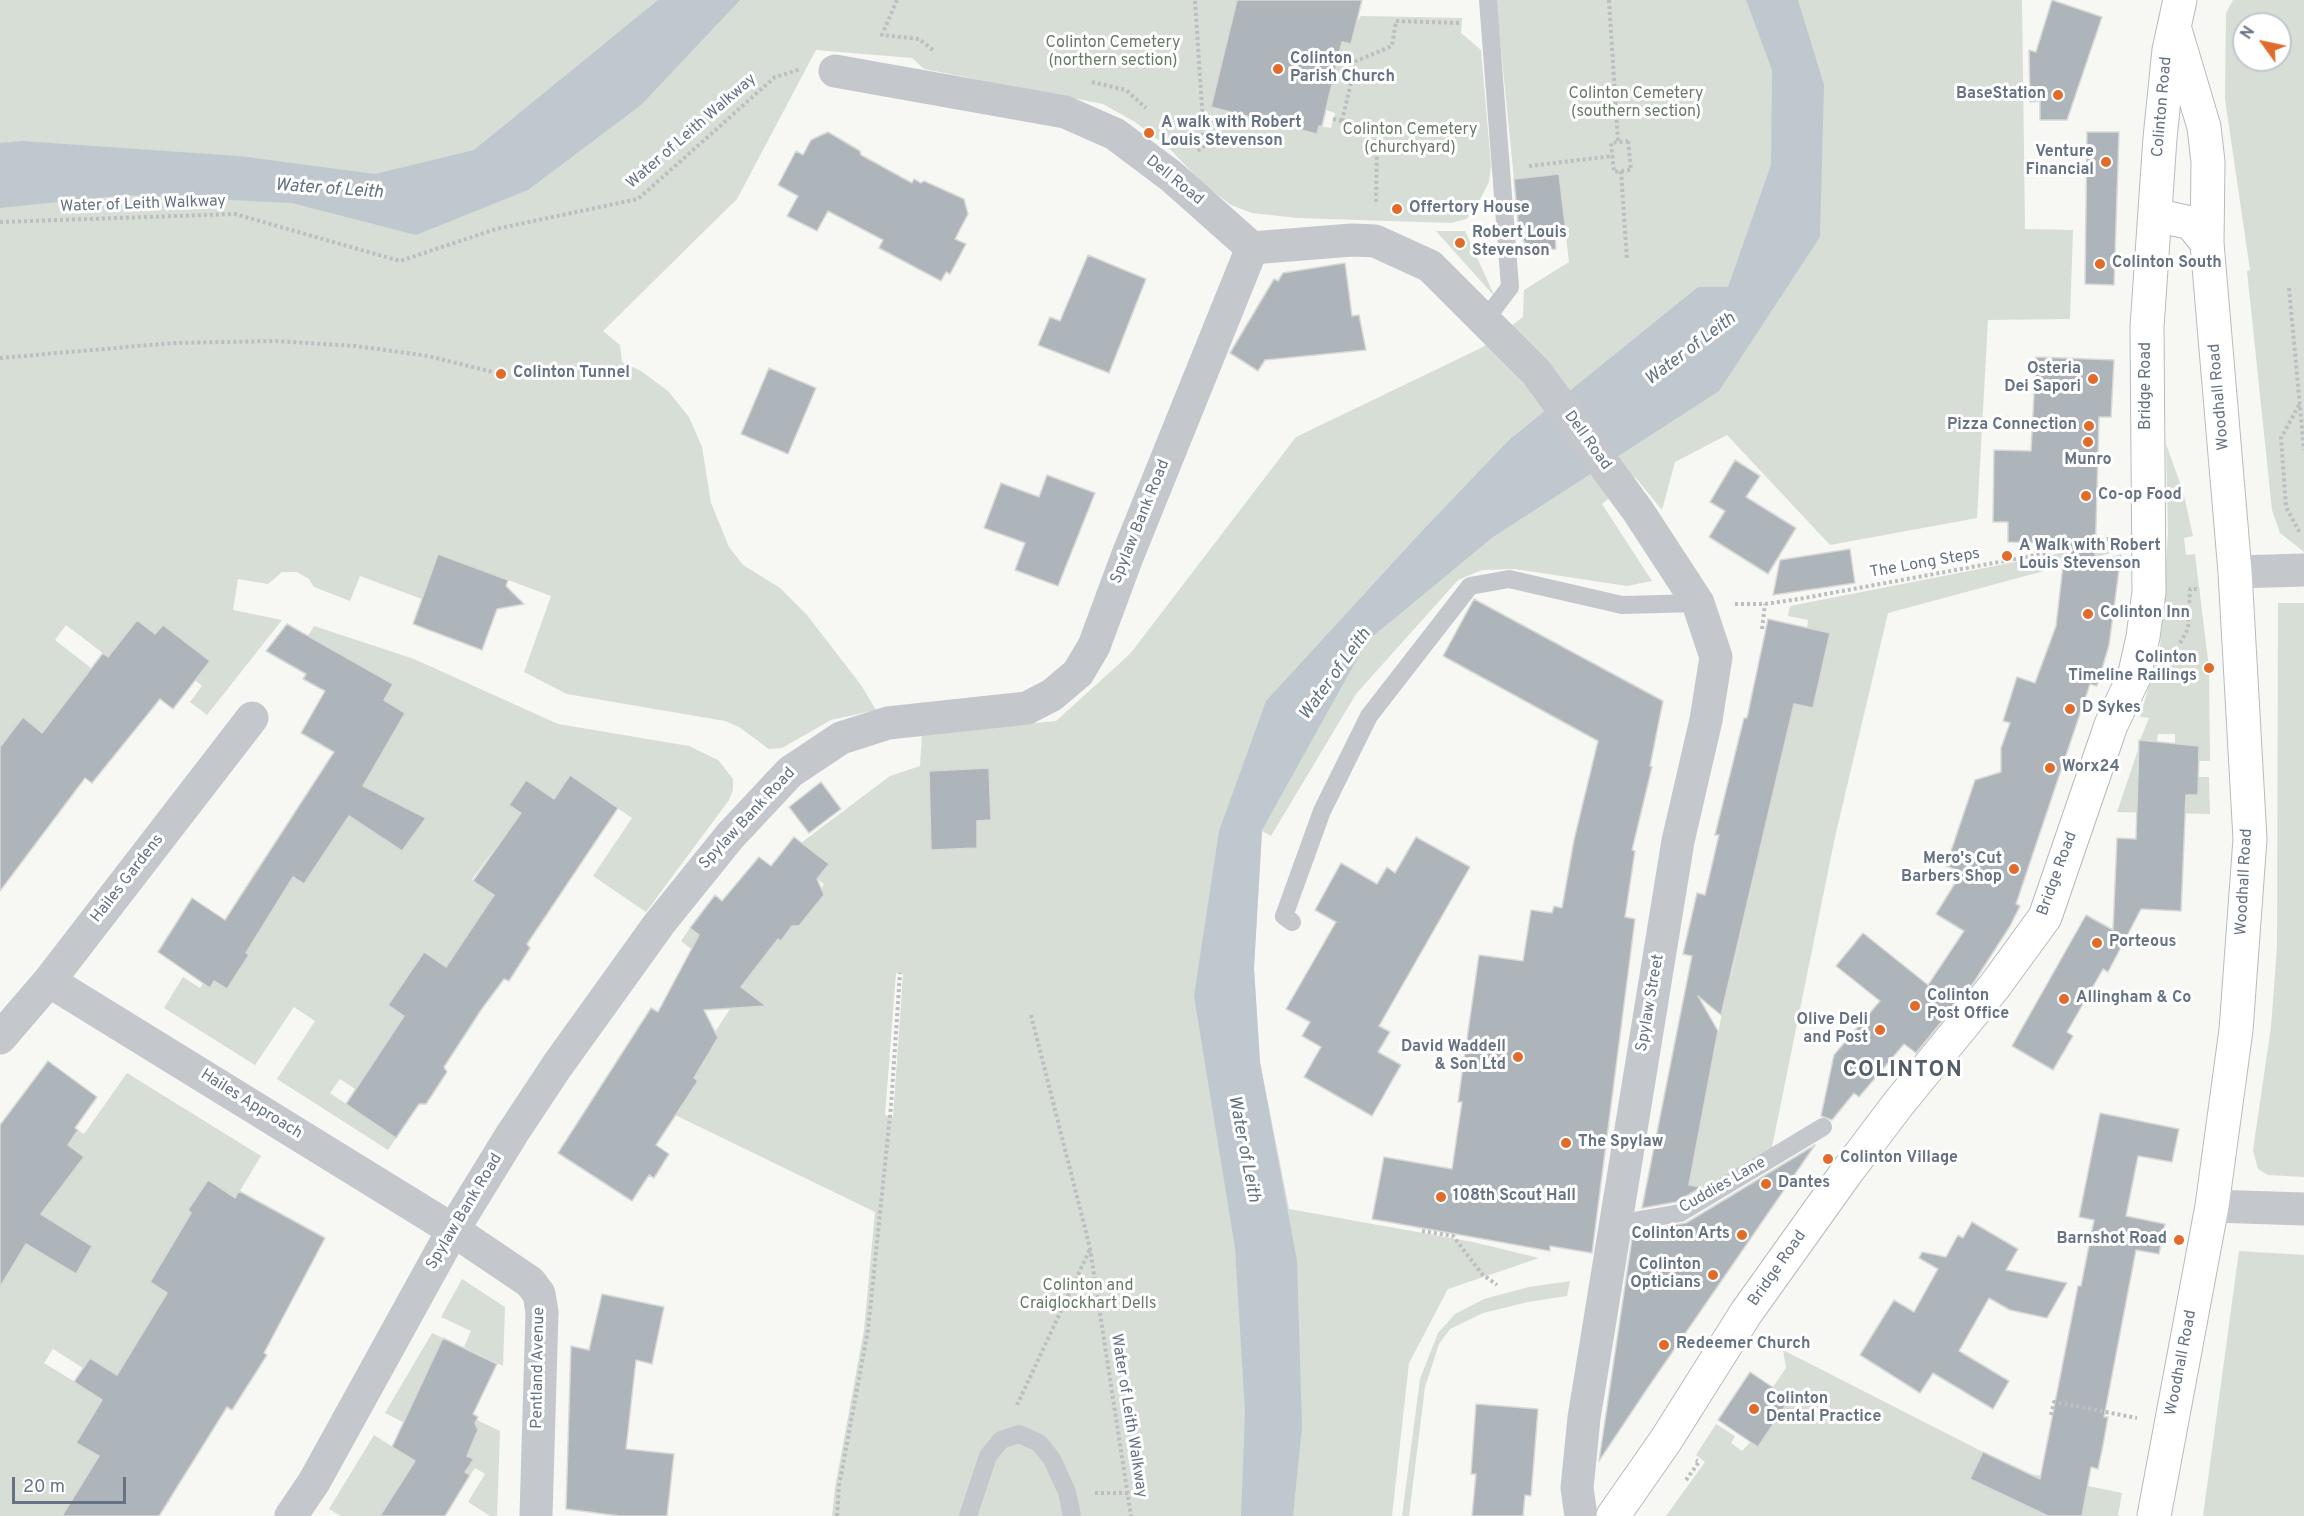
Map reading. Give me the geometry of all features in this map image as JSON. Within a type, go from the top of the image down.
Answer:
[{"type":"main road","name":"Colinton Road","points":[[2155,215],[2160,138],[2176,11]]},
{"type":"main road","name":"Woodhall Road","points":[[2154,1516],[2212,1206],[2236,1030],[2250,839],[2235,572],[2207,243],[2208,162],[2204,127],[2176,11]]},
{"type":"main road","points":[[2155,215],[2191,223],[2207,243]]},
{"type":"main road","name":"Bridge Road","points":[[1613,1516],[1666,1440],[1746,1313],[1846,1173],[1994,987],[2045,917],[2111,726],[2134,676],[2143,637],[2149,592],[2147,327],[2155,215]]},
{"type":"street","name":"Dell Road","points":[[836,71],[1065,112],[1115,134],[1171,176],[1252,248],[1352,240],[1375,241],[1430,266],[1536,372],[1638,511]]},
{"type":"street","name":"Spylaw Bank Road","points":[[291,1516],[314,1482],[453,1230],[557,1066],[700,869],[790,772],[823,748],[860,730],[888,723],[1027,708],[1052,695],[1078,673],[1094,646],[1131,546],[1252,248]]},
{"type":"street","name":"Spylaw Street","points":[[1581,1516],[1577,1488],[1584,1418],[1678,841],[1706,720],[1716,657],[1698,603],[1638,511]]},
{"type":"street","points":[[2235,572],[2304,570]]},
{"type":"street","name":"Hailes Gardens","points":[[0,1038],[50,981],[252,718]]},
{"type":"street","name":"Hailes Approach","points":[[50,981],[453,1230]]},
{"type":"street","points":[[2212,1206],[2304,1209]]},
{"type":"street","name":"Pentland Avenue","points":[[453,1230],[514,1269],[530,1282],[539,1294],[542,1312],[536,1516]]},
{"type":"lane","points":[[1485,320],[1510,287],[1488,0]]},
{"type":"lane","points":[[1292,922],[1284,916],[1322,811],[1369,716],[1470,586],[1509,579],[1622,605],[1698,603]]},
{"type":"lane","name":"Cuddies Lane","points":[[1616,1224],[1680,1213],[1823,1127]]},
{"type":"lane","points":[[968,1516],[988,1456],[1001,1440],[1018,1434],[1039,1443],[1058,1468],[1067,1492],[1072,1516]]},
{"type":"path","points":[[1608,0],[1618,142]]},
{"type":"path","points":[[1171,176],[1203,147],[1195,1]]},
{"type":"path","points":[[1342,121],[1356,61],[1392,46],[1396,21],[1489,22]]},
{"type":"path","name":"Water of Leith Walkway","points":[[0,222],[235,214],[400,261],[496,229],[638,199],[775,77],[808,67],[836,71]]},
{"type":"path","points":[[1333,119],[1362,126],[1377,144],[1375,241]]},
{"type":"path","points":[[1628,141],[1631,170],[1614,172],[1611,143],[1618,142],[1628,141]]},
{"type":"path","points":[[1501,170],[1612,156]]},
{"type":"path","points":[[1621,171],[1627,260]]},
{"type":"path","points":[[2289,288],[2304,450]]},
{"type":"path","points":[[0,358],[173,343],[274,341],[356,346],[428,356],[501,374]]},
{"type":"path","points":[[2300,404],[2281,438],[2286,507],[2302,537]]},
{"type":"path","name":"The Long Steps","points":[[1776,602],[2042,554],[2148,530]]},
{"type":"path","points":[[1762,629],[1765,604]]},
{"type":"path","points":[[837,1516],[839,1486],[868,1330],[891,1106],[900,973]]},
{"type":"path","name":"Water of Leith Walkway","points":[[1031,1015],[1090,1248],[1131,1516]]},
{"type":"path","points":[[1422,1231],[1453,1236],[1482,1274],[1497,1285]]},
{"type":"path","points":[[1001,1440],[1090,1248]]},
{"type":"path","points":[[2051,1415],[2054,1402],[2170,1425]]},
{"type":"green space","points":[[0,0],[1237,0],[1214,93],[1283,125],[1317,134],[1319,126],[1331,128],[1335,113],[1326,110],[1342,42],[1351,44],[1356,23],[1361,16],[1462,18],[1461,33],[1481,50],[1491,165],[1489,182],[1474,211],[1466,219],[1451,223],[1297,218],[1252,213],[1231,205],[1202,183],[1169,148],[1135,122],[1103,104],[924,69],[912,58],[816,50],[737,199],[603,331],[620,345],[622,362],[641,371],[668,391],[689,417],[702,447],[711,503],[729,547],[743,565],[780,588],[807,615],[861,685],[876,710],[831,720],[782,748],[769,749],[739,727],[725,721],[567,694],[524,672],[551,596],[439,554],[422,599],[360,576],[350,601],[314,587],[309,579],[297,572],[282,572],[268,584],[238,579],[233,610],[282,620],[207,715],[190,702],[202,686],[195,680],[163,625],[155,634],[108,657],[66,625],[55,640],[123,693],[54,717],[42,732],[23,718],[0,781]]},
{"type":"green space","name":"Colinton and Craiglockhart Dells","points":[[1496,0],[2022,0],[2025,229],[2073,230],[2070,319],[1988,320],[1977,518],[1830,545],[1727,435],[1675,462],[1662,510],[1635,477],[1602,504],[1652,581],[1627,586],[1515,569],[1482,570],[1458,580],[1356,694],[1271,836],[1262,831],[1254,968],[1260,1062],[1289,1209],[1473,1242],[1539,1258],[1448,1289],[1409,1363],[1392,1516],[832,1516],[864,1330],[875,1212],[634,1095],[681,1094],[687,1098],[698,1081],[694,1078],[706,1060],[701,1057],[708,1046],[714,1046],[718,1038],[715,1032],[743,989],[681,941],[690,928],[772,934],[781,941],[793,925],[800,926],[804,920],[802,915],[824,895],[821,889],[824,884],[817,879],[828,864],[801,843],[890,776],[920,766],[922,734],[1056,721],[1130,654],[1296,437],[1483,347],[1523,317],[1524,290],[1569,262],[1559,175],[1514,179]],"holes":[[[896,973],[903,974],[893,1117],[885,1115]]]},
{"type":"green space","points":[[2233,0],[2304,0],[2304,552],[2280,533],[2272,510],[2247,271],[2250,270],[2225,99],[2226,13]]},
{"type":"green space","points":[[1436,231],[1465,231],[1495,297]]},
{"type":"green space","points":[[2166,444],[2183,491],[2193,536],[2184,538],[2186,555],[2195,554],[2209,668],[2210,761],[2199,761],[2198,746],[2175,745],[2175,734],[2158,734],[2157,741],[2140,740],[2149,718],[2140,717],[2160,648],[2168,533]]},
{"type":"green space","points":[[2112,543],[2111,553],[1888,613],[1835,837],[1771,1152],[1695,1200],[1697,1186],[1688,1185],[1728,983],[1793,703],[1813,708],[1818,688],[1802,685],[1810,650],[1826,653],[1830,634],[1807,628],[1808,620],[1788,616],[1790,606]]},
{"type":"green space","points":[[2278,603],[2304,603],[2304,1177],[2268,1175],[2258,1169],[2253,1150],[2271,1027],[2277,947]]},
{"type":"green space","points":[[314,626],[414,659],[558,724],[689,746],[718,760],[733,779],[733,790],[729,800],[646,912],[593,876],[632,818],[571,776],[554,799],[526,780],[509,805],[521,813],[525,808],[472,879],[494,895],[446,967],[425,952],[415,966],[473,1024],[465,1035],[398,990],[410,1020],[384,1045],[361,1093],[340,1079],[330,1093],[396,1138],[388,1150],[277,1079],[315,1021],[294,1007],[255,1065],[164,1008],[183,977],[200,988],[203,983],[210,987],[214,981],[227,989],[249,955],[236,947],[282,893],[253,875],[265,859],[304,884],[349,816],[402,851],[425,818],[342,775],[393,684],[308,636]]},
{"type":"green space","points":[[2138,750],[2137,793],[2197,795],[2198,777],[2209,777],[2210,814],[2117,812]]},
{"type":"green space","points":[[127,1073],[261,1156],[194,1267],[168,1251],[150,1281],[221,1326],[219,1419],[211,1433],[90,1358],[83,1368],[53,1349],[44,1363],[103,1399],[77,1443],[170,1500],[163,1511],[91,1470],[62,1516],[0,1516],[0,1273],[12,1236],[75,1274],[92,1246],[0,1190],[68,1145],[78,1130],[84,1134]],"holes":[[[208,1180],[224,1191],[204,1221],[188,1211]]]},
{"type":"green space","points":[[2239,1251],[2304,1255],[2304,1516],[2203,1516]]},
{"type":"green space","points":[[462,1279],[505,1307],[503,1366],[464,1347],[471,1331],[441,1317]]},
{"type":"green space","points":[[1570,1281],[1567,1296],[1528,1302],[1483,1313],[1450,1329],[1439,1344],[1425,1387],[1409,1516],[1402,1516],[1420,1379],[1438,1333],[1455,1314],[1484,1299],[1529,1287]]},
{"type":"green space","points":[[432,1333],[451,1342],[439,1368],[430,1365],[417,1394],[468,1439],[475,1438],[478,1430],[475,1423],[477,1420],[500,1431],[497,1516],[490,1516],[468,1502],[485,1474],[475,1468],[470,1475],[465,1472],[474,1459],[385,1413]]},
{"type":"green space","points":[[1783,1350],[1983,1452],[1971,1479],[2026,1473],[2122,1493],[2118,1516],[1666,1516],[1705,1462],[1696,1455],[1716,1424],[1735,1436],[1731,1443],[1742,1451],[1790,1399],[1773,1387],[1786,1368]]},
{"type":"green space","points":[[374,1435],[415,1461],[380,1516],[341,1516],[329,1509]]},
{"type":"water","name":"Water of Leith","points":[[658,0],[740,0],[641,105],[528,190],[416,235],[292,203],[127,195],[0,208],[0,143],[22,141],[239,156],[375,174],[474,150]]},
{"type":"water","name":"Water of Leith","points":[[1746,0],[1798,0],[1824,85],[1820,237],[1719,391],[1493,537],[1367,641],[1262,830],[1254,968],[1260,1062],[1297,1261],[1302,1427],[1293,1516],[1241,1516],[1245,1412],[1235,1248],[1194,996],[1219,831],[1266,701],[1423,530],[1509,440],[1698,287],[1728,287],[1771,165],[1772,70]]},
{"type":"building","name":"Colinton Parish Church","points":[[1237,0],[1362,0],[1351,44],[1342,42],[1322,126],[1319,126],[1317,134],[1211,107]]},
{"type":"building","points":[[2052,0],[2102,17],[2067,120],[2040,120],[2040,101],[2030,102],[2029,50],[2036,52]]},
{"type":"building","points":[[828,132],[860,151],[861,155],[912,183],[914,179],[921,183],[924,181],[964,199],[968,214],[955,239],[966,244],[950,274],[946,272],[941,281],[879,248],[883,240],[828,211],[817,231],[787,216],[798,196],[778,185],[796,151],[803,155],[811,140]]},
{"type":"building","points":[[2087,132],[2119,132],[2114,285],[2085,284]]},
{"type":"building","points":[[1559,174],[1566,232],[1555,233],[1556,249],[1530,252],[1519,233],[1514,179]]},
{"type":"building","points":[[1088,255],[1146,279],[1109,373],[1038,345],[1050,317],[1060,321]]},
{"type":"building","points":[[1345,263],[1352,316],[1359,315],[1366,350],[1265,360],[1258,371],[1230,353],[1274,279],[1278,281],[1283,273]]},
{"type":"building","points":[[2036,357],[2114,360],[2111,417],[2099,417],[2095,562],[2121,555],[2109,645],[2097,686],[2090,684],[2016,904],[2020,906],[2010,926],[1974,982],[1916,1053],[1904,1044],[1859,1097],[1854,1093],[1832,1120],[1821,1116],[1834,1055],[1880,1001],[1836,966],[1863,933],[1928,985],[1964,931],[1936,914],[1962,872],[1946,866],[1975,780],[2001,772],[2001,748],[2010,723],[2003,721],[2017,677],[2035,683],[2056,626],[2066,540],[2055,543],[2008,542],[2008,522],[1993,522],[1994,450],[2031,451]]},
{"type":"building","points":[[769,368],[816,388],[788,454],[741,434]]},
{"type":"building","points":[[1735,460],[1760,476],[1746,497],[1796,528],[1768,574],[1709,537],[1725,511],[1710,502]]},
{"type":"building","points":[[1047,475],[1095,493],[1058,586],[1015,570],[1025,543],[984,528],[1001,483],[1039,497]]},
{"type":"building","points":[[1850,549],[1855,583],[1773,595],[1780,560]]},
{"type":"building","points":[[438,554],[508,580],[506,586],[524,604],[497,609],[482,650],[413,624]]},
{"type":"building","points":[[1474,599],[1663,701],[1650,766],[1652,767],[1632,850],[1635,851],[1625,917],[1635,919],[1592,1253],[1550,1246],[1550,1251],[1372,1219],[1384,1157],[1452,1169],[1462,1102],[1458,1102],[1479,955],[1523,961],[1531,910],[1552,913],[1554,906],[1562,908],[1574,840],[1598,741],[1443,656]]},
{"type":"building","points":[[1768,619],[1830,633],[1813,708],[1794,704],[1721,1015],[1698,996],[1718,1031],[1689,1185],[1702,1187],[1676,1202],[1642,1208],[1692,956],[1683,954],[1697,893],[1705,895],[1719,835],[1715,835],[1744,718],[1747,718]]},
{"type":"building","points":[[137,620],[155,634],[163,625],[210,661],[173,709],[160,699],[92,783],[85,778],[0,891],[0,747],[23,717],[42,733],[103,653],[108,657]]},
{"type":"building","points":[[287,624],[393,684],[384,700],[405,713],[363,786],[426,818],[402,851],[349,816],[304,884],[293,877],[246,953],[249,955],[227,989],[214,981],[210,988],[158,952],[192,898],[225,920],[334,752],[301,733],[325,691],[303,679],[306,674],[266,651]]},
{"type":"building","points":[[2139,740],[2199,746],[2198,795],[2186,795],[2181,911],[2141,909],[2108,972],[2103,969],[2067,1032],[2073,1036],[2053,1070],[2012,1046],[2086,915],[2113,930],[2117,838],[2136,839]]},
{"type":"building","points":[[989,768],[991,820],[977,821],[977,848],[931,850],[929,771]]},
{"type":"building","points":[[570,775],[618,808],[527,944],[530,948],[509,981],[504,979],[481,1010],[444,1067],[447,1072],[426,1104],[419,1104],[396,1138],[346,1104],[404,1016],[388,1005],[424,952],[446,967],[494,895],[473,881],[521,813],[509,805],[526,780],[554,799]]},
{"type":"building","points":[[821,782],[841,809],[809,833],[789,807]]},
{"type":"building","points":[[794,837],[829,864],[817,879],[824,895],[799,926],[792,926],[781,941],[778,939],[741,987],[766,1006],[704,1010],[718,1038],[694,1078],[698,1081],[656,1145],[669,1154],[654,1178],[649,1175],[632,1201],[558,1153],[651,1008],[658,1012],[699,935],[690,928],[715,895],[722,901],[759,857],[771,866]]},
{"type":"building","points":[[1416,837],[1470,867],[1379,1026],[1390,1032],[1378,1052],[1401,1065],[1372,1116],[1304,1077],[1321,1047],[1302,1036],[1310,1022],[1286,1009],[1336,922],[1315,910],[1341,863],[1377,884],[1387,867],[1395,873]]},
{"type":"building","points":[[48,1061],[97,1097],[75,1128],[78,1130],[68,1145],[84,1157],[41,1214],[92,1246],[76,1274],[26,1244],[0,1287],[0,1125]]},
{"type":"building","points":[[2100,1113],[2179,1129],[2172,1162],[2138,1156],[2126,1216],[2165,1224],[2159,1254],[2136,1250],[2104,1417],[2108,1417],[2098,1469],[2091,1467],[2082,1516],[2048,1516],[1970,1479],[1983,1452],[2040,1479],[2078,1286],[2081,1286],[2094,1220],[2079,1217]]},
{"type":"building","points":[[1815,1145],[1599,1461],[1633,1232],[1686,1223]]},
{"type":"building","points":[[208,1180],[235,1198],[239,1191],[325,1238],[264,1353],[267,1355],[232,1410],[227,1407],[159,1516],[62,1516],[99,1456],[76,1443],[102,1400],[74,1382],[90,1358],[117,1375],[167,1293],[150,1282],[191,1213],[188,1210]]},
{"type":"building","points":[[1972,1222],[2018,1249],[2006,1270],[2067,1283],[2047,1318],[2010,1310],[1989,1298],[1959,1351],[2009,1381],[1993,1409],[1933,1373],[1920,1393],[1860,1355],[1894,1300],[1914,1312],[1938,1269],[1919,1258],[1922,1252],[1946,1257],[1958,1235],[1963,1238]]},
{"type":"building","points":[[602,1294],[664,1307],[652,1364],[636,1360],[626,1449],[674,1454],[667,1516],[620,1516],[566,1509],[571,1346],[589,1350]]},
{"type":"building","points":[[443,1338],[497,1364],[473,1414],[478,1417],[475,1423],[478,1430],[467,1456],[474,1459],[465,1472],[470,1475],[445,1516],[380,1516],[415,1461],[392,1447]]},
{"type":"building","name":"Colinton Dental Practice","points":[[1750,1372],[1790,1399],[1758,1447],[1718,1420]]},
{"type":"building","points":[[1476,1404],[1538,1409],[1531,1496],[1525,1495],[1523,1516],[1472,1516],[1476,1474],[1471,1474]]},
{"type":"place","name":"Colinton Parish Church","points":[[1278,69]]},
{"type":"place","name":"BaseStation","points":[[2058,95]]},
{"type":"place","name":"A walk with Robert Louis Stevenson","points":[[1149,133]]},
{"type":"place","name":"Venture Financial","points":[[2106,162]]},
{"type":"place","name":"Offertory House","points":[[1397,209]]},
{"type":"place","name":"Robert Louis Stevenson","points":[[1460,243]]},
{"type":"place","name":"Colinton South","points":[[2100,264]]},
{"type":"place","name":"Colinton Tunnel","points":[[501,374]]},
{"type":"place","name":"Osteria Dei Sapori","points":[[2093,379]]},
{"type":"place","name":"Pizza Connection","points":[[2089,426]]},
{"type":"place","name":"Munro","points":[[2088,442]]},
{"type":"place","name":"Co-op Food","points":[[2086,496]]},
{"type":"place","name":"A Walk with Robert Louis Stevenson","points":[[2007,556]]},
{"type":"place","name":"Colinton Inn","points":[[2088,614]]},
{"type":"place","name":"Colinton Timeline Railings","points":[[2209,668]]},
{"type":"place","name":"D Sykes","points":[[2070,709]]},
{"type":"place","name":"Worx24","points":[[2050,768]]},
{"type":"place","name":"Mero's Cut Barbers Shop","points":[[2014,869]]},
{"type":"place","name":"Porteous","points":[[2097,943]]},
{"type":"place","name":"Allingham & Co","points":[[2064,999]]},
{"type":"place","name":"Colinton Post Office","points":[[1915,1006]]},
{"type":"place","name":"Olive Deli and Post","points":[[1880,1030]]},
{"type":"place","name":"David Waddell & Son Ltd","points":[[1518,1057]]},
{"type":"place","name":"The Spylaw","points":[[1566,1143]]},
{"type":"place","name":"Colinton Village","points":[[1828,1159]]},
{"type":"place","name":"Dantes","points":[[1766,1184]]},
{"type":"place","name":"108th Scout Hall","points":[[1441,1197]]},
{"type":"place","name":"Colinton Arts","points":[[1742,1235]]},
{"type":"place","name":"Barnshot Road","points":[[2179,1240]]},
{"type":"place","name":"Colinton Opticians","points":[[1713,1275]]},
{"type":"place","name":"Redeemer Church","points":[[1664,1345]]},
{"type":"place","name":"Colinton Dental Practice","points":[[1754,1409]]},
{"type":"district","name":"COLINTON","points":[[1903,1072]]},
{"type":"park label","name":"Colinton Cemetery (northern section)","points":[[1113,53]]},
{"type":"park label","name":"Colinton Cemetery (southern section)","points":[[1636,104]]},
{"type":"park label","name":"Colinton Cemetery (churchyard)","points":[[1410,140]]}]
